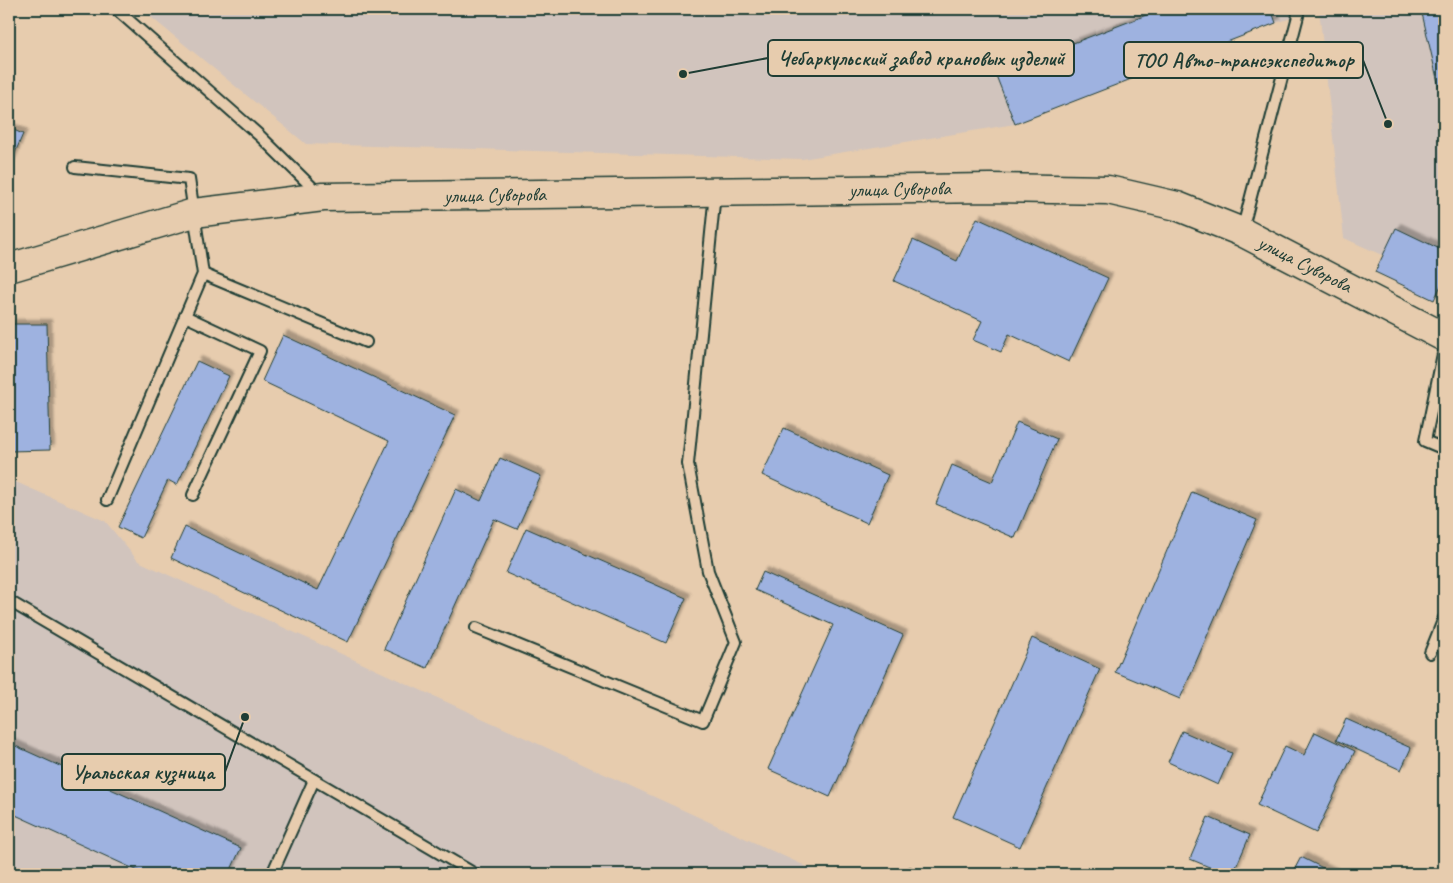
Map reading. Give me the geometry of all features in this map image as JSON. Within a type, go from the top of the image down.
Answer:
[{"type":"street","name":"улица Суворова","points":[[9,268],[194,213],[323,197],[990,188],[1108,190],[1177,206],[1242,232],[1444,337]]},
{"type":"lane","points":[[116,9],[260,136],[323,197]]},
{"type":"lane","points":[[1242,232],[1298,16],[1297,9]]},
{"type":"lane","points":[[75,167],[189,179],[203,274],[107,500]]},
{"type":"lane","points":[[476,628],[703,721],[736,642],[708,571],[688,464],[715,192]]},
{"type":"lane","points":[[203,274],[366,342]]},
{"type":"lane","points":[[185,316],[260,351],[193,494]]},
{"type":"lane","points":[[1444,349],[1424,441],[1444,449]]},
{"type":"lane","points":[[9,601],[475,874]]},
{"type":"lane","points":[[1430,653],[1444,618]]},
{"type":"lane","points":[[272,874],[314,780]]},
{"type":"shaded area","points":[[141,9],[1319,9],[1276,23],[1015,124],[802,159],[306,144]]},
{"type":"shaded area","points":[[1319,9],[1444,9],[1444,283],[1344,238]]},
{"type":"shaded area","points":[[9,479],[105,521],[138,561],[823,874],[9,874]]},
{"type":"building","points":[[1162,9],[1271,9],[1276,23],[1015,124],[995,73]]},
{"type":"building","points":[[1421,9],[1444,9],[1444,109]]},
{"type":"building","points":[[9,128],[23,134],[9,167]]},
{"type":"building","points":[[977,218],[1108,278],[1069,362],[1009,334],[1001,352],[973,340],[982,321],[894,281],[913,240],[957,261]]},
{"type":"building","points":[[1396,228],[1444,251],[1444,279],[1434,300],[1375,272]]},
{"type":"building","points":[[9,324],[47,324],[50,450],[9,451]]},
{"type":"building","points":[[283,335],[455,415],[348,642],[171,558],[185,527],[318,590],[389,441],[262,381]]},
{"type":"building","points":[[197,361],[229,376],[177,485],[168,480],[141,538],[118,527]]},
{"type":"building","points":[[1017,422],[1057,439],[1015,538],[936,504],[952,465],[992,482]]},
{"type":"building","points":[[784,428],[888,475],[867,523],[762,475]]},
{"type":"building","points":[[500,458],[541,476],[517,529],[494,519],[427,668],[384,649],[456,489],[481,501]]},
{"type":"building","points":[[1192,492],[1257,520],[1180,699],[1115,672]]},
{"type":"building","points":[[526,528],[686,598],[666,643],[506,573]]},
{"type":"building","points":[[763,572],[903,635],[830,797],[768,769],[833,625],[755,590]]},
{"type":"building","points":[[1032,638],[1100,669],[1020,847],[953,817]]},
{"type":"building","points":[[1346,719],[1411,748],[1401,770],[1336,740]]},
{"type":"building","points":[[1182,731],[1232,753],[1218,785],[1168,762]]},
{"type":"building","points":[[1315,732],[1355,751],[1316,833],[1257,805],[1285,746],[1304,755]]},
{"type":"building","points":[[9,743],[241,848],[229,874],[145,874],[9,812]]},
{"type":"building","points":[[1208,817],[1250,835],[1233,874],[1226,874],[1190,859]]},
{"type":"building","points":[[1301,857],[1335,874],[1292,874]]},
{"type":"railway","points":[[910,869],[920,874]]},
{"type":"place","name":"Чебаркульский завод крановых изделий","points":[[683,74]]},
{"type":"place","name":"ТОО Авто-трансэкспедитор","points":[[1388,124]]},
{"type":"place","name":"Уральская кузница","points":[[245,717]]}]
